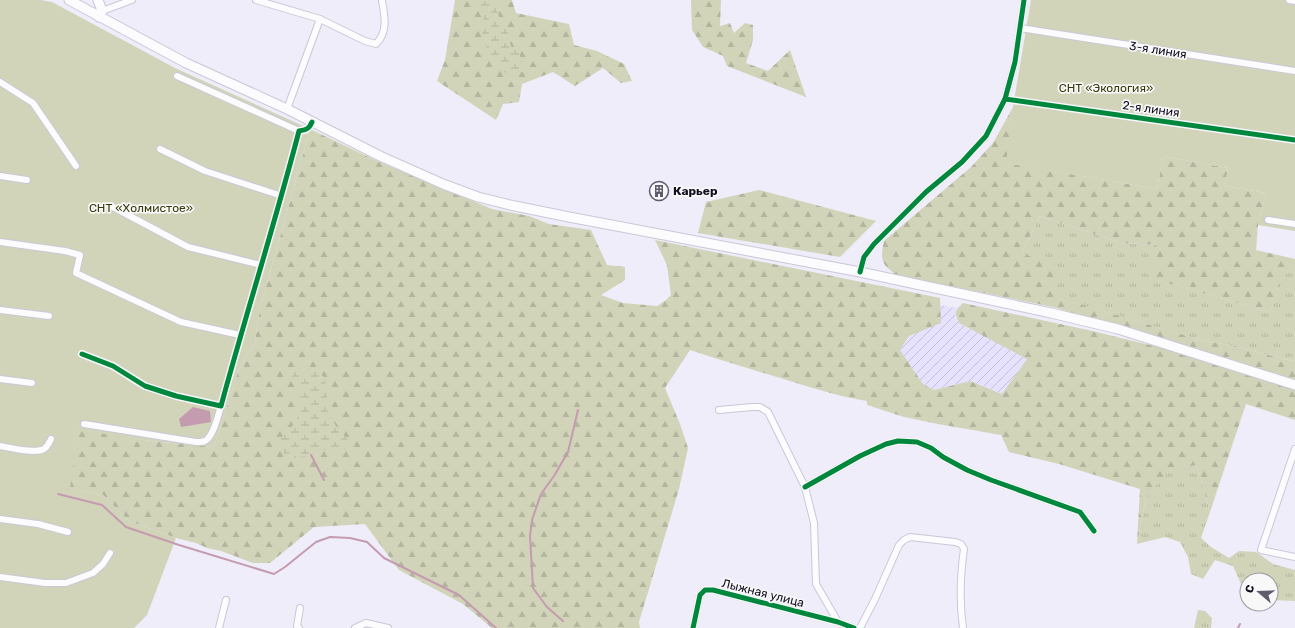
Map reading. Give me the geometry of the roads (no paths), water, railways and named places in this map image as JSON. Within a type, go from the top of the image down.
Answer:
[{"type":"main road","points":[[69,0],[101,14],[172,56],[380,156],[443,184],[478,197],[569,217],[719,244],[860,272],[1051,313],[1118,329],[1295,385]]},
{"type":"main road","points":[[98,0],[101,14]]},
{"type":"street","points":[[101,14],[132,0]]},
{"type":"street","points":[[256,0],[320,19],[364,41],[376,44],[382,38],[386,18],[382,0]]},
{"type":"street","points":[[860,272],[864,257],[874,244],[926,192],[962,162],[986,136],[1005,99],[1015,62],[1024,0]]},
{"type":"street","points":[[1289,0],[1295,1]]},
{"type":"street","points":[[287,110],[320,19]]},
{"type":"street","name":"3-я линия","points":[[1020,28],[1295,71]]},
{"type":"street","points":[[177,76],[299,131],[306,130],[312,122]]},
{"type":"street","points":[[0,82],[33,103],[76,166]]},
{"type":"street","name":"2-я линия","points":[[1005,99],[1295,140]]},
{"type":"street","points":[[84,424],[204,442],[209,438],[213,431],[221,406],[240,335],[282,196],[299,131]]},
{"type":"street","points":[[160,149],[205,170],[282,196]]},
{"type":"street","points":[[0,176],[27,180]]},
{"type":"street","points":[[112,206],[188,247],[261,265]]},
{"type":"street","points":[[1268,220],[1295,224]]},
{"type":"street","points":[[0,242],[65,251],[80,255],[76,273],[181,322],[240,335]]},
{"type":"street","points":[[0,310],[49,316]]},
{"type":"street","points":[[82,354],[113,366],[145,386],[176,396],[221,406]]},
{"type":"street","points":[[0,379],[32,383]]},
{"type":"street","points":[[719,410],[760,407],[768,412],[806,487],[814,523],[816,584],[838,622]]},
{"type":"street","points":[[0,446],[35,451],[42,450],[48,446],[51,439]]},
{"type":"street","points":[[806,487],[860,456],[886,444],[898,441],[917,442],[931,448],[943,457],[967,470],[1080,512],[1094,531]]},
{"type":"street","points":[[1295,449],[1260,550],[1295,557]]},
{"type":"street","points":[[0,518],[38,524],[68,532]]},
{"type":"street","points":[[860,628],[875,599],[899,544],[910,537],[955,542],[961,544],[964,549],[960,590],[960,609],[963,628]]},
{"type":"street","points":[[0,577],[45,583],[66,583],[93,572],[103,564],[110,553]]},
{"type":"street","name":"Лыжная улица","points":[[693,628],[700,595],[705,590],[713,590],[838,622],[854,628]]},
{"type":"street","points":[[219,628],[226,600]]},
{"type":"street","points":[[299,628],[297,626],[300,608]]},
{"type":"street","points":[[355,628],[366,623],[388,628]]},
{"type":"waterway","points":[[563,621],[547,607],[533,588],[530,536],[532,520],[541,494],[554,476],[568,452],[578,410]]},
{"type":"waterway","points":[[311,455],[324,480]]},
{"type":"waterway","points":[[58,494],[102,505],[126,527],[274,574],[316,542],[330,537],[350,538],[367,542],[384,558],[459,595],[496,628]]},
{"type":"waterway","points":[[1238,628],[1240,624]]},
{"type":"place","name":"Карьер","points":[[659,191]]},
{"type":"park label","name":"СНТ «Экология»","points":[[1106,88]]},
{"type":"park label","name":"СНТ «Холмистое»","points":[[141,208]]}]
